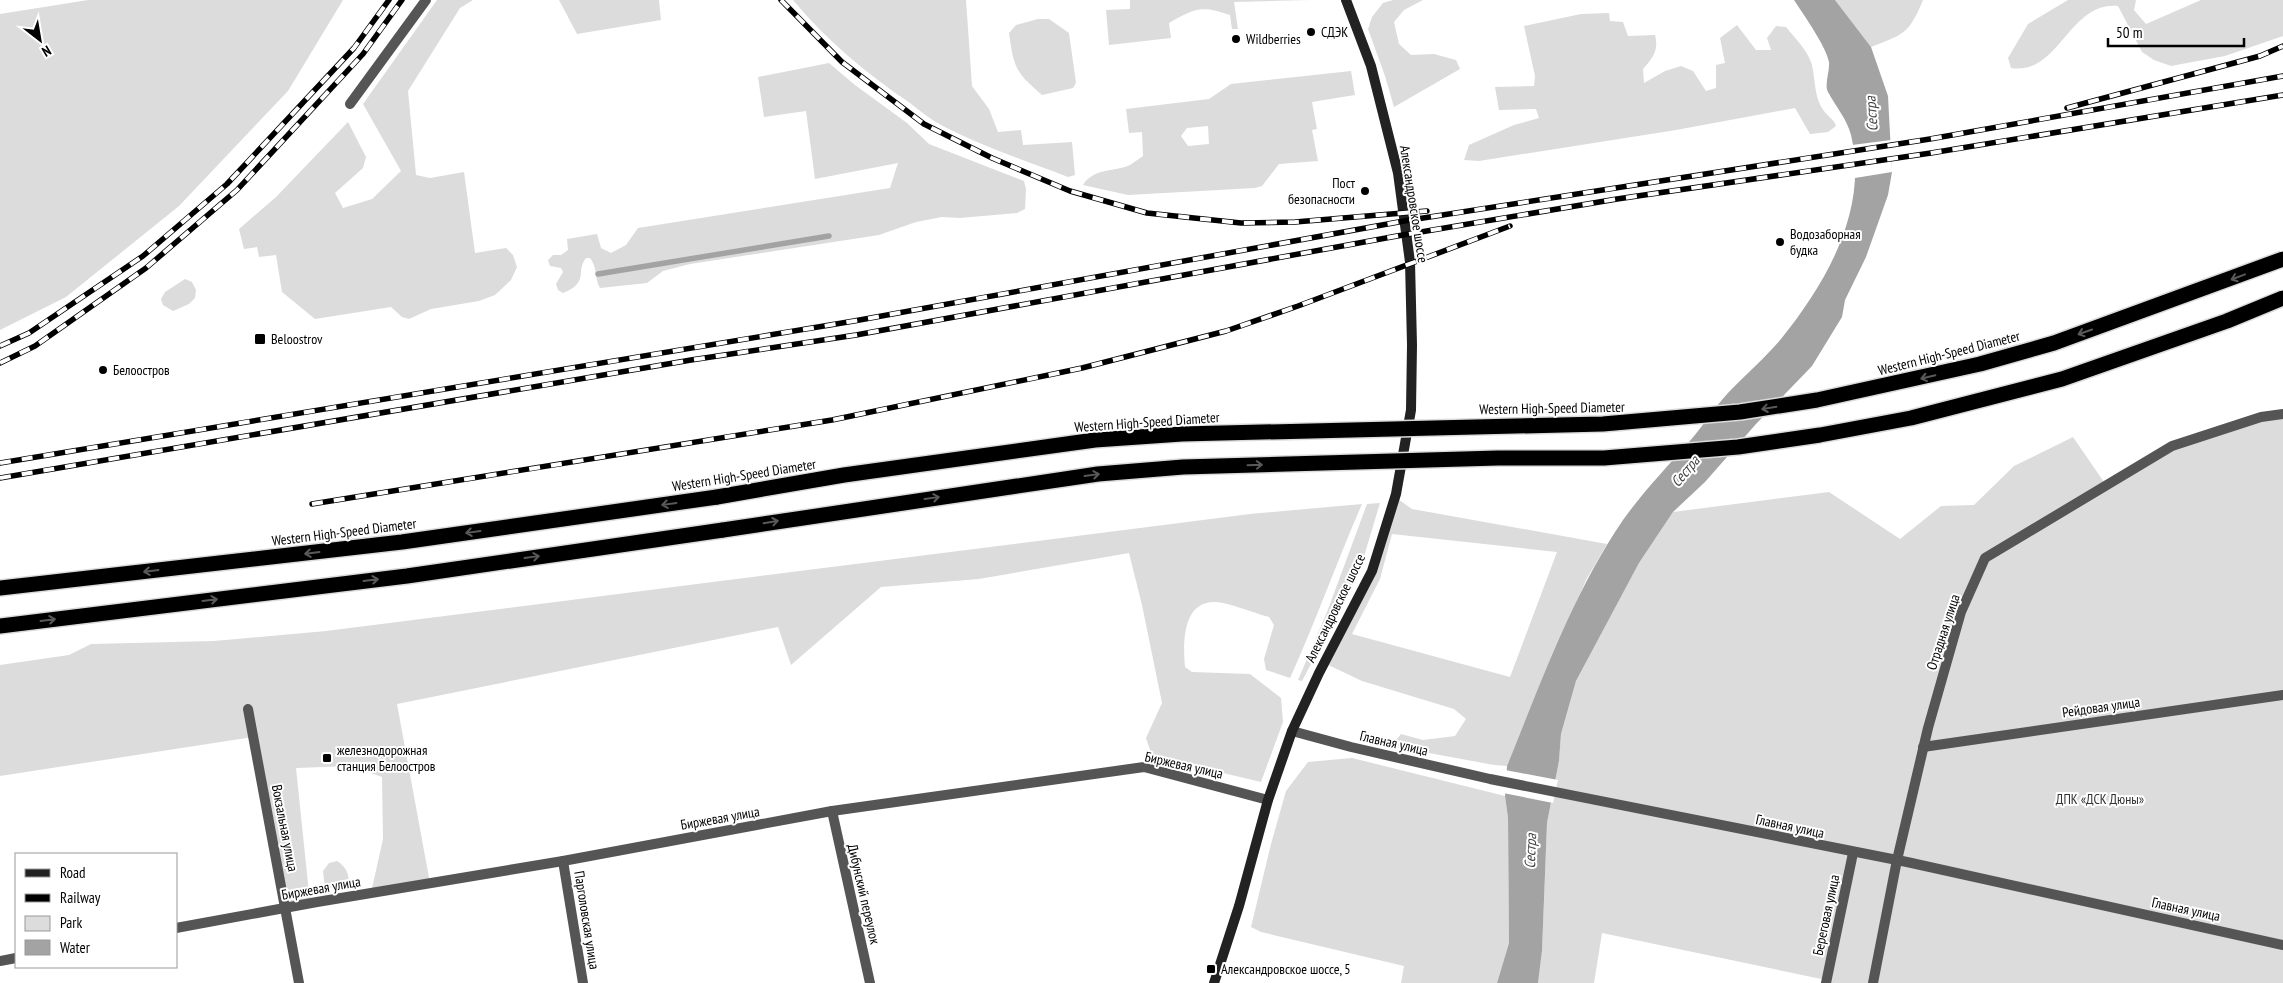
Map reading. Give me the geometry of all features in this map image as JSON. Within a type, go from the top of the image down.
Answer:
[{"type":"highway","name":"Western High-Speed Diameter","points":[[0,588],[402,542],[717,497],[844,475],[1096,440],[1192,434],[1603,424],[1768,408],[1817,400],[1980,364],[2082,333],[2283,259]]},
{"type":"highway","points":[[0,626],[407,576],[1098,474],[1193,467],[1498,458],[1604,458],[1738,447],[1820,435],[1911,418],[2062,379],[2227,321],[2283,298]]},
{"type":"street","points":[[350,104],[426,0]]},
{"type":"street","name":"Александровское шоссе","points":[[1214,983],[1237,914],[1268,800],[1292,731],[1319,673],[1372,571],[1396,494],[1411,410],[1410,262],[1398,172],[1371,66],[1346,0]]},
{"type":"street","name":"Отрадная улица","points":[[1873,983],[1897,860],[1923,747],[1961,612],[1985,558],[2172,446],[2260,417],[2283,414]]},
{"type":"street","name":"Рейдовая улица","points":[[1923,747],[2283,695]]},
{"type":"street","name":"Вокзальная улица","points":[[248,708],[299,983]]},
{"type":"street","name":"Главная улица","points":[[1292,731],[1351,747],[1490,779],[1853,853],[1897,860],[2283,945]]},
{"type":"street","name":"Биржевая улица","points":[[178,928],[563,861],[832,811],[1144,767],[1268,800]]},
{"type":"street","name":"Дибунский переулок","points":[[832,811],[870,983]]},
{"type":"street","name":"Береговая улица","points":[[1826,983],[1853,853]]},
{"type":"street","name":"Парголовская улица","points":[[563,861],[583,983]]},
{"type":"street","points":[[0,961],[15,958]]},
{"type":"green space","points":[[88,0],[343,0],[288,91],[179,206],[66,297],[0,330],[0,14]]},
{"type":"green space","points":[[437,0],[473,0],[460,8],[408,91],[416,175],[430,178],[464,172],[475,253],[506,248],[513,255],[517,267],[511,280],[495,295],[479,301],[431,309],[409,319],[402,317],[391,307],[315,319],[282,292],[276,255],[259,257],[257,247],[244,249],[239,229],[276,197],[348,122],[366,157],[363,168],[335,193],[343,208],[372,199],[401,171],[363,104]]},
{"type":"green space","points":[[559,0],[659,0],[661,20],[577,34]]},
{"type":"green space","points":[[793,0],[966,0],[972,86],[989,109],[998,132],[1021,130],[1023,145],[1072,142],[1075,175],[1068,177],[1020,159],[972,140],[937,123],[848,56],[819,29]]},
{"type":"green space","points":[[1130,0],[1310,0],[1234,2],[1238,29],[1232,29],[1230,15],[1205,9],[1192,11],[1169,23],[1171,38],[1109,45],[1106,10],[1130,9]]},
{"type":"green space","points":[[1393,0],[1423,0],[1404,10],[1394,22],[1399,44],[1411,55],[1434,54],[1456,60],[1460,69],[1394,107],[1368,29],[1372,17],[1383,3]]},
{"type":"green space","points":[[1835,0],[1923,0],[1914,20],[1904,31],[1891,39],[1871,47]]},
{"type":"green space","points":[[2068,0],[2136,0],[2134,10],[2146,24],[2201,0],[2283,0],[2283,36],[2225,56],[2171,66],[2154,60],[2142,52],[2118,6],[2101,8],[2087,15],[2041,61],[2027,67],[2011,68],[2008,58],[2028,24]]},
{"type":"green space","points":[[1609,13],[1610,21],[1623,22],[1628,36],[1655,35],[1656,49],[1650,61],[1643,69],[1644,83],[1665,71],[1681,66],[1693,71],[1706,91],[1716,88],[1716,65],[1725,63],[1720,38],[1737,25],[1756,50],[1771,50],[1767,38],[1776,26],[1786,27],[1809,57],[1820,105],[1836,126],[1828,132],[1810,134],[1795,108],[1676,130],[1479,161],[1464,160],[1469,145],[1514,125],[1539,118],[1536,109],[1499,110],[1495,87],[1534,86],[1535,76],[1524,26],[1581,14]]},
{"type":"green space","points":[[1038,19],[1049,19],[1069,33],[1076,83],[1073,88],[1042,95],[1026,81],[1017,68],[1012,54],[1009,33],[1016,25]]},
{"type":"green space","points":[[829,63],[855,85],[907,123],[929,144],[1024,181],[1026,189],[1025,209],[1017,213],[960,218],[942,217],[916,222],[879,235],[690,264],[663,271],[647,283],[600,288],[592,262],[590,258],[586,258],[576,285],[563,293],[558,290],[556,284],[563,272],[561,268],[550,266],[548,260],[553,255],[561,255],[568,250],[567,239],[597,234],[601,248],[611,253],[626,245],[638,228],[890,188],[898,163],[815,179],[806,111],[764,117],[758,77]]},
{"type":"green space","points":[[1351,71],[1355,95],[1312,102],[1317,129],[1312,130],[1318,161],[1279,164],[1262,186],[1255,188],[1128,195],[1083,185],[1098,173],[1130,165],[1143,156],[1142,132],[1129,133],[1126,109],[1209,99],[1231,84]],"holes":[[[1208,126],[1209,144],[1188,146],[1181,136],[1187,128]]]},
{"type":"green space","points":[[185,279],[192,282],[196,290],[195,298],[189,304],[173,311],[163,305],[161,299],[165,292]]},
{"type":"green space","name":"ДПК «ДСК Дюны»","points":[[2283,414],[2283,983],[1826,983],[1826,980],[1602,933],[1594,983],[1538,983],[1542,951],[1547,823],[1559,761],[1561,734],[1576,681],[1639,563],[1673,512],[1829,492],[1900,539],[1941,506],[1974,505],[2014,466],[2073,437],[2106,485],[2167,449]]},
{"type":"green space","points":[[1395,497],[1412,509],[1607,544],[1586,580],[1507,766],[1391,746],[1401,734],[1423,740],[1455,736],[1466,719],[1454,709],[1362,681],[1324,663],[1372,571]],"holes":[[[1392,534],[1557,552],[1510,677],[1352,634],[1380,579]]]},
{"type":"green space","points":[[1380,503],[1359,573],[1302,681],[1298,680],[1327,612],[1367,504]]},
{"type":"green space","points":[[1362,504],[1290,678],[1266,670],[1264,659],[1274,625],[1269,617],[1228,604],[1205,603],[1197,608],[1187,625],[1184,647],[1185,667],[1192,672],[1250,674],[1281,698],[1283,722],[1261,782],[1152,756],[1146,738],[1162,703],[1142,605],[1129,553],[979,579],[881,587],[791,665],[778,627],[397,704],[430,883],[371,893],[383,839],[382,777],[351,766],[296,768],[309,893],[313,902],[288,907],[253,737],[0,776],[0,665],[69,655],[91,644],[214,641],[326,631],[1250,514]]},
{"type":"green space","points":[[1352,758],[1505,796],[1508,818],[1509,943],[1497,983],[1401,983],[1404,966],[1261,932],[1251,927],[1286,791],[1308,762]]},
{"type":"green space","points":[[337,861],[347,872],[349,885],[325,889],[323,871],[329,863]]},
{"type":"water","name":"Сестра","points":[[1794,0],[1835,0],[1871,47],[1888,96],[1892,172],[1888,195],[1866,257],[1845,300],[1842,317],[1812,366],[1756,424],[1705,482],[1673,512],[1639,563],[1576,681],[1561,734],[1559,761],[1547,823],[1542,951],[1538,983],[1497,983],[1509,943],[1508,818],[1505,796],[1507,766],[1545,671],[1573,609],[1588,578],[1623,520],[1723,399],[1775,346],[1798,317],[1828,270],[1849,218],[1854,191],[1855,163],[1851,135],[1844,118],[1827,89],[1829,62],[1827,55],[1814,30]]},
{"type":"pier","points":[[1891,140],[1892,172],[1855,178],[1852,145]]},
{"type":"pier","points":[[1505,770],[1558,780],[1553,803],[1503,793]]},
{"type":"waterway","points":[[598,274],[829,236]]},
{"type":"railway","points":[[0,346],[29,333],[143,256],[227,184],[354,48],[389,0]]},
{"type":"railway","points":[[0,363],[35,346],[146,268],[237,190],[363,54],[402,0]]},
{"type":"railway","points":[[781,0],[842,62],[924,124],[992,158],[1070,191],[1147,213],[1241,223],[1295,222],[1427,211]]},
{"type":"railway","points":[[2067,108],[2260,56],[2283,46]]},
{"type":"railway","points":[[0,463],[854,321],[1404,221],[1930,139],[2283,76]]},
{"type":"railway","points":[[0,478],[691,360],[856,335],[1397,236],[1617,199],[1931,153],[2283,95]]},
{"type":"railway","points":[[312,504],[832,420],[1082,368],[1226,331],[1298,306],[1510,226]]},
{"type":"place","name":"СДЭК","points":[[1311,32]]},
{"type":"place","name":"Wildberries","points":[[1236,39]]},
{"type":"place","name":"Пост безопасности","points":[[1365,191]]},
{"type":"place","name":"Водозаборная будка","points":[[1780,242]]},
{"type":"place","name":"Beloostrov","points":[[260,339]]},
{"type":"place","name":"Белоостров","points":[[103,370]]},
{"type":"place","name":"железнодорожная станция Белоостров","points":[[327,758]]},
{"type":"place","name":"Александровское шоссе, 5","points":[[1211,969]]}]
